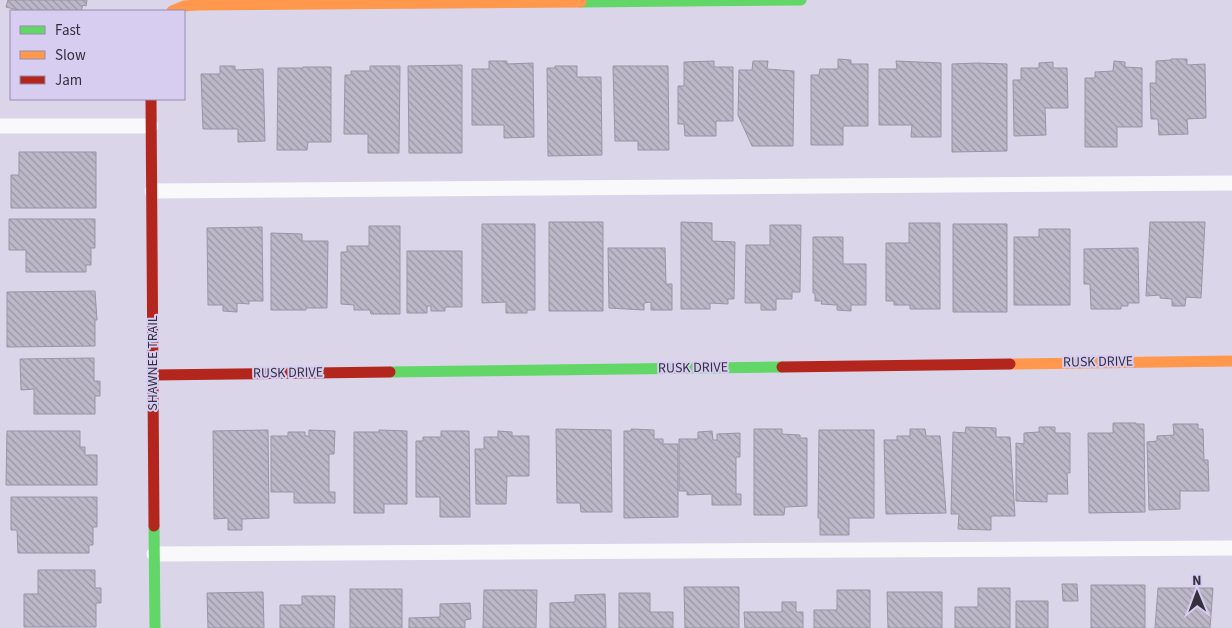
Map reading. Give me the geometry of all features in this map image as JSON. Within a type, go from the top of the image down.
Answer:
[{"type":"street","points":[[174,10],[184,6],[197,5],[801,0]]},
{"type":"street","name":"SHAWNEE TRAIL","points":[[151,100],[155,628]]},
{"type":"street","name":"RUSK DRIVE","points":[[153,375],[1232,360]]},
{"type":"lane","points":[[0,126],[151,126]]},
{"type":"lane","points":[[152,191],[1232,184]]},
{"type":"lane","points":[[154,554],[1232,548]]},
{"type":"building","points":[[8,0],[87,0],[86,6],[83,5],[81,10],[18,10],[6,7]]},
{"type":"building","points":[[838,59],[851,60],[851,64],[868,64],[868,126],[843,126],[843,145],[811,145],[811,75],[819,75],[820,69],[838,69]]},
{"type":"building","points":[[1187,59],[1187,65],[1205,64],[1206,118],[1187,119],[1188,134],[1159,135],[1158,119],[1151,119],[1150,83],[1156,83],[1156,61]]},
{"type":"building","points":[[489,61],[507,61],[507,64],[533,63],[534,137],[504,138],[504,125],[472,125],[472,69],[489,69]]},
{"type":"building","points":[[714,61],[714,67],[733,67],[733,121],[716,121],[716,136],[685,136],[684,124],[678,124],[678,86],[684,86],[684,62]]},
{"type":"building","points":[[753,61],[768,61],[767,69],[794,71],[793,146],[752,146],[738,115],[739,70],[752,70]]},
{"type":"building","points":[[896,61],[941,63],[941,137],[911,137],[912,125],[879,125],[879,69],[897,69]]},
{"type":"building","points":[[1114,61],[1125,62],[1125,67],[1142,68],[1142,127],[1117,127],[1117,147],[1085,147],[1085,78],[1095,78],[1095,72],[1113,71]]},
{"type":"building","points":[[1053,62],[1053,68],[1067,68],[1068,108],[1045,108],[1046,135],[1014,136],[1013,80],[1021,80],[1021,68],[1039,68],[1039,63]]},
{"type":"building","points":[[952,64],[1007,64],[1007,151],[952,152]]},
{"type":"building","points":[[462,65],[462,153],[409,153],[408,66]]},
{"type":"building","points":[[220,66],[235,66],[235,70],[263,69],[265,141],[238,142],[238,129],[203,129],[201,74],[220,74]]},
{"type":"building","points":[[370,66],[400,66],[399,153],[368,153],[368,134],[344,134],[345,75],[351,75],[351,71],[370,71]]},
{"type":"building","points":[[555,66],[577,66],[577,77],[601,77],[602,155],[548,156],[547,68],[555,68]]},
{"type":"building","points":[[613,66],[668,66],[669,150],[638,150],[638,141],[615,141]]},
{"type":"building","points":[[331,67],[331,142],[308,142],[307,150],[277,150],[278,68]]},
{"type":"building","points":[[19,152],[96,152],[96,208],[11,208],[11,175],[19,175]]},
{"type":"building","points":[[9,219],[95,219],[95,248],[91,248],[91,265],[86,265],[86,272],[26,272],[26,250],[9,250]]},
{"type":"building","points":[[549,222],[603,222],[603,311],[549,311]]},
{"type":"building","points":[[681,222],[712,223],[712,241],[735,242],[734,299],[728,299],[728,304],[710,303],[710,309],[681,309]]},
{"type":"building","points":[[1150,222],[1205,222],[1201,298],[1186,297],[1185,306],[1172,306],[1172,299],[1160,298],[1160,295],[1146,296]]},
{"type":"building","points":[[909,223],[940,223],[940,309],[910,309],[910,305],[894,305],[894,301],[886,301],[886,243],[909,243]]},
{"type":"building","points":[[482,224],[535,224],[535,310],[527,310],[527,313],[506,313],[506,302],[482,303]]},
{"type":"building","points":[[953,224],[1007,224],[1007,312],[953,312]]},
{"type":"building","points":[[770,225],[801,225],[800,292],[792,292],[792,299],[776,299],[776,310],[761,310],[761,303],[745,303],[746,245],[770,245]]},
{"type":"building","points":[[369,226],[400,226],[400,314],[371,314],[370,310],[354,310],[354,305],[341,304],[341,252],[347,252],[347,246],[369,246]]},
{"type":"building","points":[[262,227],[263,301],[249,301],[249,304],[237,303],[237,312],[223,311],[223,305],[208,305],[207,228]]},
{"type":"building","points":[[1039,229],[1070,229],[1070,305],[1014,305],[1014,237],[1039,237]]},
{"type":"building","points":[[271,233],[302,234],[302,241],[328,241],[327,308],[271,310]]},
{"type":"building","points":[[813,237],[843,237],[843,264],[866,264],[866,305],[851,305],[851,311],[837,310],[837,305],[821,304],[822,301],[815,301],[815,293],[813,293]]},
{"type":"building","points":[[608,248],[665,248],[666,284],[672,284],[672,310],[651,310],[651,302],[644,303],[644,310],[609,308]]},
{"type":"building","points":[[1138,248],[1139,303],[1128,303],[1128,306],[1121,306],[1121,309],[1091,309],[1090,284],[1084,284],[1084,249]]},
{"type":"building","points":[[407,251],[462,251],[462,307],[445,307],[445,311],[431,311],[431,306],[427,306],[427,313],[407,313]]},
{"type":"building","points":[[95,291],[97,320],[95,320],[95,346],[7,347],[7,292]]},
{"type":"building","points":[[94,358],[94,381],[100,381],[100,396],[95,396],[95,414],[34,414],[34,389],[21,390],[20,359]]},
{"type":"building","points":[[1113,423],[1144,424],[1145,512],[1089,513],[1088,433],[1113,433]]},
{"type":"building","points":[[1173,424],[1198,424],[1198,429],[1203,429],[1204,460],[1208,460],[1209,491],[1180,491],[1180,509],[1149,510],[1147,442],[1157,441],[1157,436],[1174,435]]},
{"type":"building","points":[[966,427],[996,428],[996,437],[1010,437],[1015,516],[991,516],[991,530],[958,529],[959,514],[951,514],[953,432],[965,433]]},
{"type":"building","points":[[1039,427],[1055,427],[1055,433],[1070,433],[1070,473],[1067,473],[1068,494],[1047,494],[1047,502],[1016,501],[1016,443],[1024,444],[1024,433],[1039,432]]},
{"type":"building","points":[[556,429],[611,430],[612,512],[581,512],[580,503],[557,503]]},
{"type":"building","points":[[631,429],[654,430],[654,439],[663,439],[663,444],[678,444],[678,517],[624,518],[624,431],[631,431]]},
{"type":"building","points":[[754,429],[782,429],[782,434],[800,435],[800,438],[807,438],[807,506],[785,507],[784,515],[754,515]]},
{"type":"building","points":[[910,429],[925,429],[926,436],[940,436],[946,513],[886,514],[884,440],[897,440],[897,436],[910,436]]},
{"type":"building","points":[[268,430],[269,518],[242,519],[242,530],[228,530],[228,518],[214,519],[213,431]]},
{"type":"building","points":[[309,430],[335,431],[334,454],[329,454],[329,492],[335,492],[335,503],[294,503],[294,492],[271,492],[271,436],[288,436],[288,432],[305,432],[305,436],[309,436]]},
{"type":"building","points":[[379,430],[407,431],[407,504],[384,504],[384,513],[354,513],[354,432],[379,432]]},
{"type":"building","points":[[819,430],[874,430],[874,518],[849,518],[849,535],[820,535],[820,518],[818,518]]},
{"type":"building","points":[[7,431],[80,431],[80,447],[85,447],[85,455],[97,455],[97,485],[6,485]]},
{"type":"building","points":[[441,431],[469,431],[470,517],[440,517],[440,497],[416,497],[416,441],[423,441],[423,437],[441,437]]},
{"type":"building","points":[[498,431],[512,432],[512,436],[529,436],[529,476],[507,476],[506,504],[476,504],[475,449],[484,449],[484,437],[498,437]]},
{"type":"building","points":[[712,431],[713,440],[717,440],[717,434],[740,433],[740,457],[736,457],[736,494],[741,494],[741,505],[712,505],[712,494],[687,495],[687,491],[679,491],[679,439],[698,439],[698,432]]},
{"type":"building","points":[[11,497],[97,497],[97,527],[93,527],[93,545],[89,545],[89,553],[18,553],[17,530],[11,530]]},
{"type":"building","points":[[38,570],[95,570],[95,588],[101,588],[101,603],[96,603],[96,627],[24,627],[24,594],[38,594]]},
{"type":"building","points":[[1062,584],[1077,584],[1078,601],[1063,601]]},
{"type":"building","points":[[1091,585],[1145,585],[1145,628],[1091,628]]},
{"type":"building","points":[[684,587],[739,587],[739,628],[685,628]]},
{"type":"building","points":[[978,588],[1010,588],[1010,628],[955,628],[955,607],[978,607]]},
{"type":"building","points":[[1158,588],[1213,588],[1210,628],[1155,628]]},
{"type":"building","points":[[350,589],[402,589],[402,628],[350,628]]},
{"type":"building","points":[[484,590],[537,590],[536,628],[483,628]]},
{"type":"building","points":[[837,590],[870,590],[870,628],[814,628],[814,610],[837,610]]},
{"type":"building","points":[[263,592],[264,628],[208,628],[207,593]]},
{"type":"building","points":[[887,592],[942,592],[942,628],[888,628]]},
{"type":"building","points":[[619,593],[650,593],[650,612],[673,612],[673,628],[619,628]]},
{"type":"building","points":[[605,594],[606,628],[550,628],[550,603],[575,602],[575,595]]},
{"type":"building","points":[[302,596],[335,596],[334,628],[280,628],[280,605],[302,605]]},
{"type":"building","points":[[1016,601],[1048,601],[1048,628],[1016,628]]},
{"type":"building","points":[[782,602],[796,602],[796,612],[803,612],[803,628],[745,628],[744,612],[782,612]]},
{"type":"building","points":[[470,603],[471,619],[465,620],[465,628],[409,628],[409,618],[440,617],[440,604]]},
{"type":"traffic: fast","points":[[581,2],[801,0]]},
{"type":"traffic: fast","points":[[390,372],[782,367]]},
{"type":"traffic: fast","points":[[154,526],[155,628]]},
{"type":"traffic: slow","points":[[174,10],[184,6],[197,5],[581,2]]},
{"type":"traffic: slow","points":[[1010,364],[1232,361]]},
{"type":"traffic: jam","points":[[151,100],[154,526]]},
{"type":"traffic: jam","points":[[782,367],[1010,364]]},
{"type":"traffic: jam","points":[[153,375],[390,372]]}]
